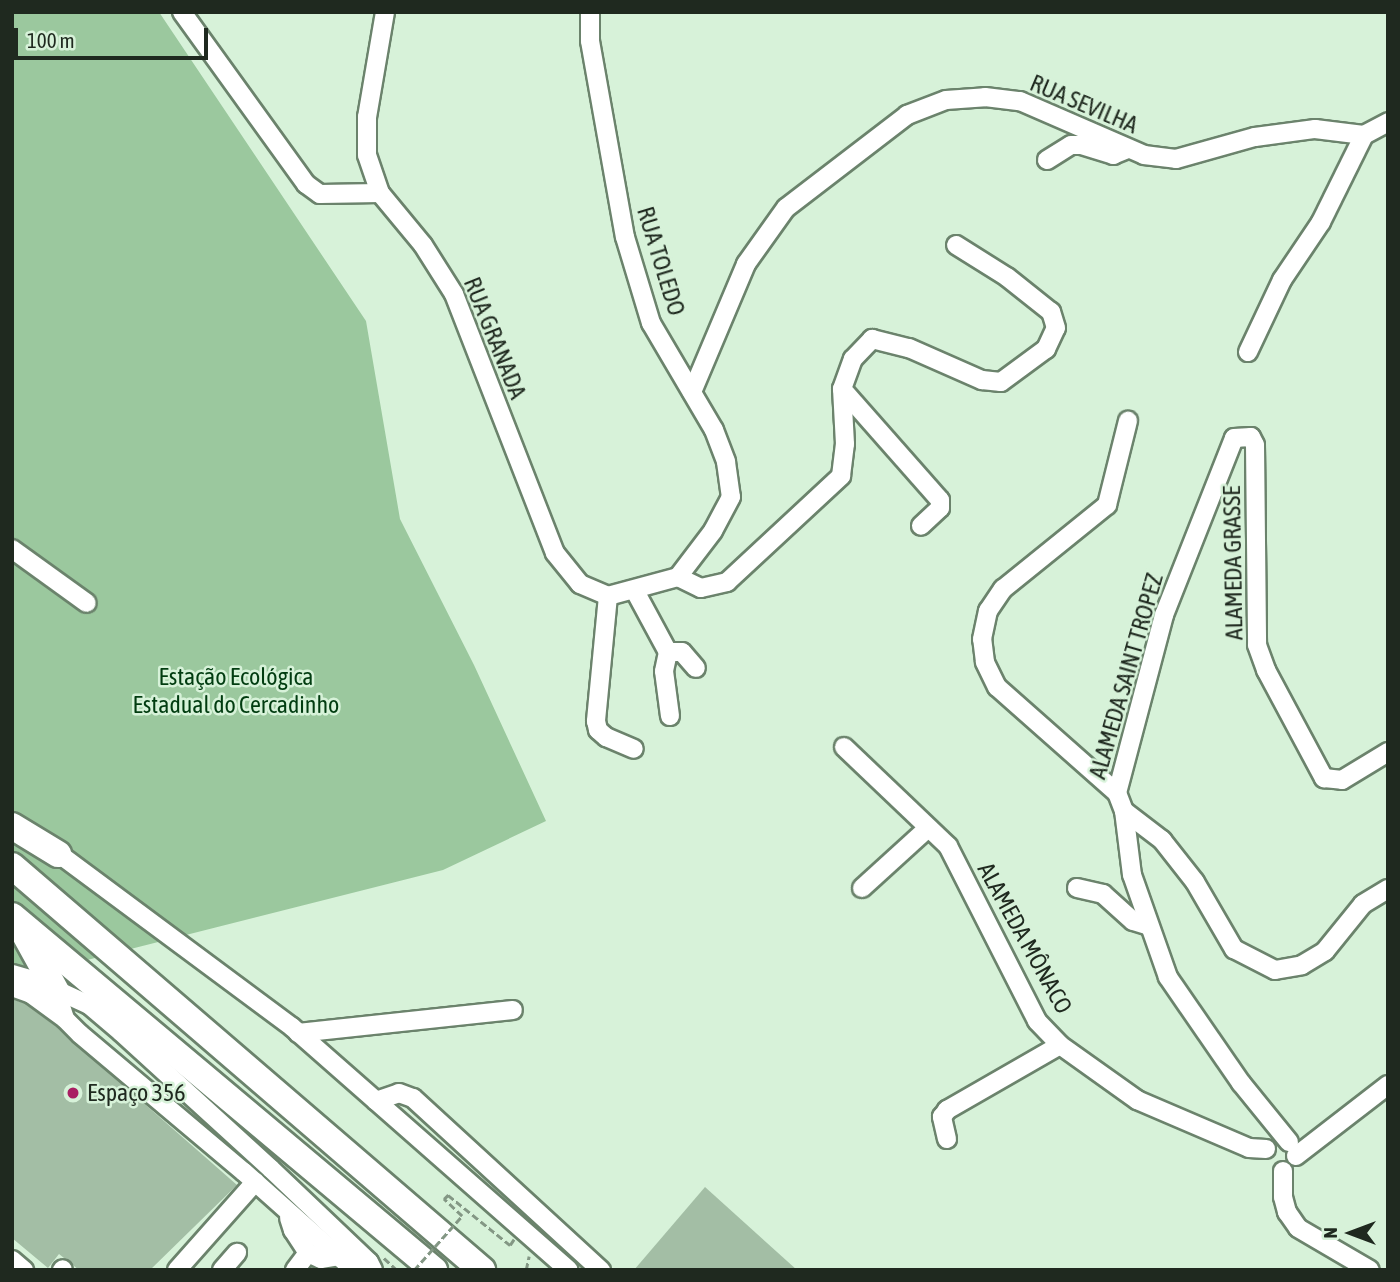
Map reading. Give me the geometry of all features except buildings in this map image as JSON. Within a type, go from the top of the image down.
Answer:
[{"type":"highway","points":[[12,826],[58,853]]},
{"type":"highway","points":[[12,866],[482,1270]]},
{"type":"highway","points":[[14,917],[56,991]]},
{"type":"highway","points":[[14,917],[434,1270]]},
{"type":"street","points":[[182,12],[306,184],[320,194],[380,193]]},
{"type":"street","name":"RUA GRANADA","points":[[385,12],[366,117],[367,155],[380,193],[423,244],[454,294],[555,553],[580,584],[608,596]]},
{"type":"street","name":"RUA TOLEDO","points":[[590,12],[590,41],[625,237],[652,323],[714,430],[726,462],[731,496],[713,531],[678,577]]},
{"type":"street","name":"RUA SEVILHA","points":[[692,392],[746,264],[786,208],[907,115],[946,100],[985,97],[1020,102],[1144,155],[1176,159],[1255,137],[1315,129],[1364,135]]},
{"type":"street","points":[[1248,352],[1282,280],[1321,222],[1364,135],[1388,122]]},
{"type":"street","points":[[1047,160],[1063,148],[1076,144],[1113,155],[1128,149]]},
{"type":"street","points":[[634,749],[606,737],[598,730],[596,721],[608,596],[635,591],[678,577],[701,588],[727,582],[841,476],[845,444],[842,389],[853,359],[872,339],[909,348],[982,380],[1002,382],[1046,349],[1056,328],[1051,312],[1007,277],[956,244]]},
{"type":"street","points":[[842,389],[940,500],[940,508],[921,526]]},
{"type":"street","points":[[1117,793],[996,687],[985,662],[982,639],[988,611],[1003,589],[1107,505],[1128,421]]},
{"type":"street","name":"ALAMEDA SAINT TROPEZ","points":[[1242,436],[1234,438],[1229,444],[1164,615],[1117,793],[1124,811],[1132,875],[1168,977],[1241,1083],[1292,1149]]},
{"type":"street","name":"ALAMEDA GRASSE","points":[[1242,436],[1251,437],[1255,445],[1258,645],[1266,670],[1324,778],[1342,780],[1388,752]]},
{"type":"street","points":[[12,549],[87,603]]},
{"type":"street","points":[[635,591],[668,652],[664,671],[670,716]]},
{"type":"street","points":[[668,652],[682,652],[696,668]]},
{"type":"street","name":"ALAMEDA MÔNACO","points":[[844,747],[948,846],[1037,1021],[1060,1045],[1137,1100],[1249,1148],[1268,1147]]},
{"type":"street","points":[[1124,811],[1171,850],[1195,882],[1234,949],[1275,970],[1302,965],[1325,951],[1363,904],[1388,889]]},
{"type":"street","points":[[12,814],[58,853],[298,1033],[569,1270]]},
{"type":"street","points":[[862,888],[928,828]]},
{"type":"street","points":[[1076,888],[1103,894],[1133,921],[1149,926]]},
{"type":"street","points":[[12,974],[26,971],[30,966],[32,947]]},
{"type":"street","points":[[12,974],[89,1005],[121,1031],[271,1168],[369,1262],[373,1270]]},
{"type":"street","points":[[12,987],[31,994],[105,1052],[354,1270]]},
{"type":"street","points":[[56,991],[65,1019]]},
{"type":"street","points":[[298,1033],[513,1010]]},
{"type":"street","points":[[105,1052],[102,1045],[106,1034],[115,1029],[121,1031]]},
{"type":"street","points":[[947,1139],[943,1117],[947,1110],[1060,1045]]},
{"type":"street","name":"ALAMEDA SAINT TROPEZ","points":[[1241,1083],[1268,1147]]},
{"type":"street","points":[[1292,1149],[1388,1085]]},
{"type":"street","points":[[376,1101],[399,1093],[413,1098],[601,1270]]},
{"type":"street","points":[[1281,1140],[1292,1149],[1294,1163],[1283,1171],[1270,1167],[1265,1155],[1268,1147],[1281,1140]]},
{"type":"street","points":[[1283,1171],[1285,1205],[1298,1228],[1370,1270]]},
{"type":"street","points":[[177,1270],[256,1182]]},
{"type":"street","points":[[289,1214],[293,1230],[308,1253],[321,1259],[339,1256]]},
{"type":"street","points":[[222,1270],[237,1253]]},
{"type":"street","points":[[295,1270],[308,1253]]},
{"type":"street","points":[[12,1260],[24,1270]]},
{"type":"path","points":[[414,1270],[462,1216],[444,1199],[448,1195],[510,1245],[514,1239]]},
{"type":"green space","name":"Estação Ecológica Estadual do Cercadinho","points":[[12,12],[159,12],[366,321],[400,519],[474,665],[546,821],[443,870],[12,979]]},
{"type":"place","name":"Espaço 356","points":[[73,1093]]}]
